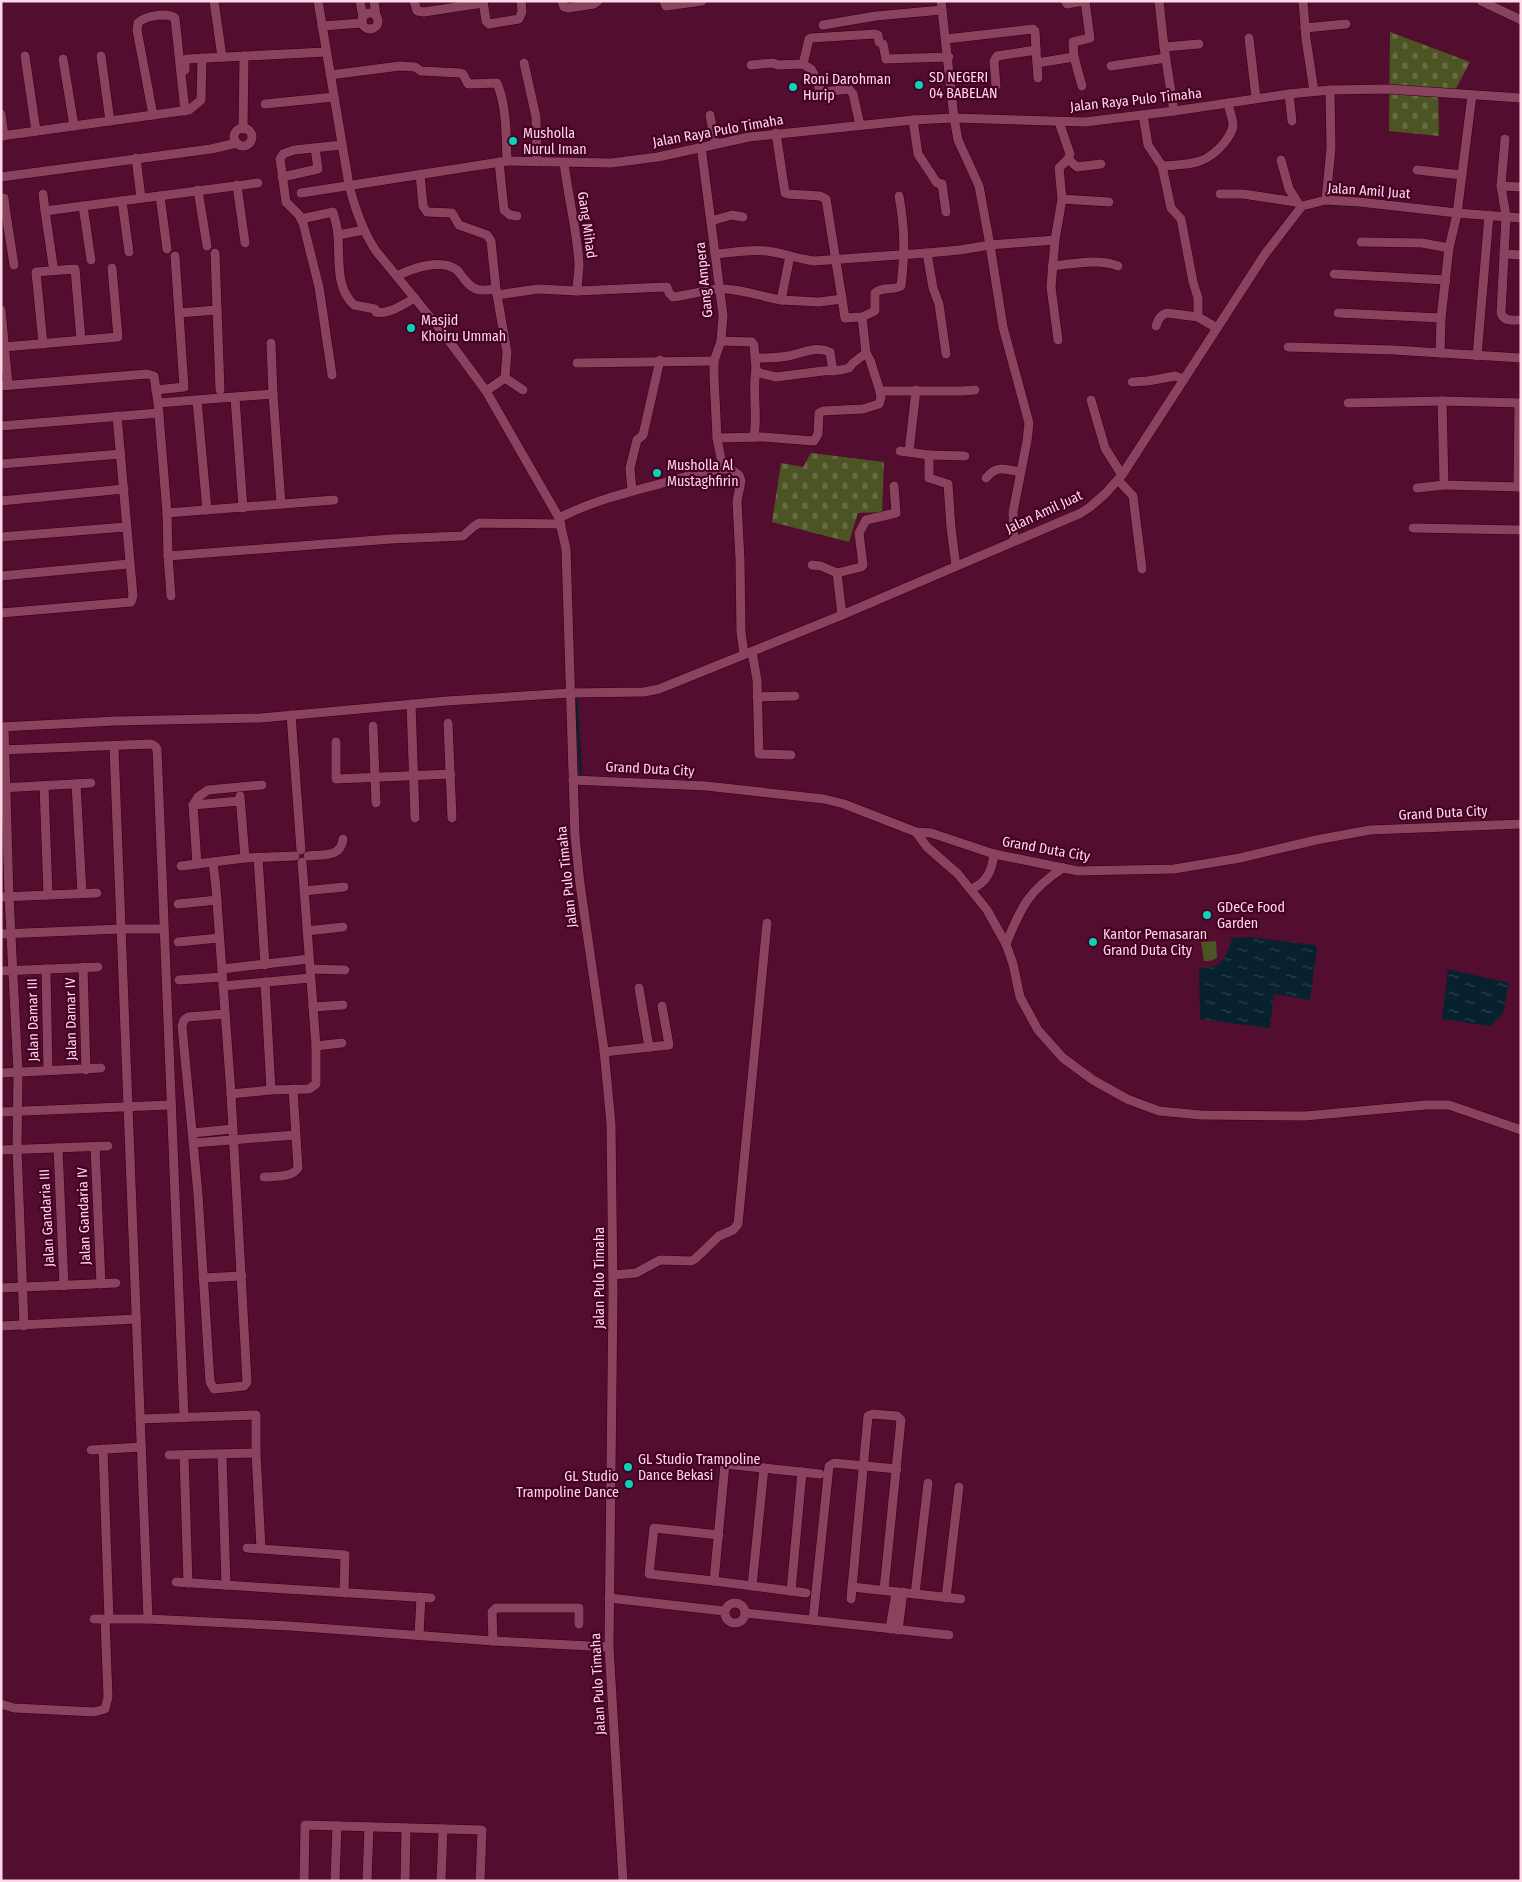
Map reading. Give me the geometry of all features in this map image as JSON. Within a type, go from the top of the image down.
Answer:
[{"type":"street","points":[[214,1],[222,57]]},
{"type":"street","points":[[318,1],[324,26],[326,52],[334,74],[334,97],[349,185],[355,208],[364,230],[376,251],[399,275],[488,390],[562,519]]},
{"type":"street","points":[[360,1],[366,28],[372,28],[377,25],[374,1]]},
{"type":"street","points":[[414,1],[417,12],[483,2],[486,21],[489,24],[519,19],[522,12],[521,1]]},
{"type":"street","points":[[562,1],[564,7],[568,8],[594,4],[598,1]]},
{"type":"street","points":[[664,1],[666,6],[702,1]]},
{"type":"street","points":[[1065,1],[1067,4],[1084,1],[1090,38],[1073,42],[1074,57],[1082,86]]},
{"type":"street","points":[[1170,1],[1159,2],[1174,111]]},
{"type":"street","points":[[1303,1],[1314,92]]},
{"type":"street","points":[[1481,1],[1521,20]]},
{"type":"street","points":[[823,25],[942,6],[954,118],[960,143],[979,186],[1002,327],[1029,423],[1013,512],[1014,541]]},
{"type":"street","points":[[324,26],[335,26],[363,20],[368,13],[376,16]]},
{"type":"street","points":[[153,115],[137,30],[138,23],[143,18],[169,15],[175,18],[187,111]]},
{"type":"street","points":[[1305,28],[1346,24]]},
{"type":"street","points":[[946,40],[1033,29],[1035,31],[1038,78]]},
{"type":"street","points":[[803,64],[809,39],[811,38],[875,34],[878,35],[882,44],[886,59],[948,57]]},
{"type":"street","points":[[1249,38],[1256,98]]},
{"type":"street","points":[[1164,47],[1199,44]]},
{"type":"street","points":[[996,86],[995,58],[1036,50]]},
{"type":"street","points":[[187,111],[185,61],[187,59],[326,52]]},
{"type":"street","points":[[25,56],[36,131]]},
{"type":"street","points":[[101,56],[110,121]]},
{"type":"street","points":[[243,129],[244,56]]},
{"type":"street","points":[[1037,63],[1074,57]]},
{"type":"street","points":[[1,114],[3,136],[187,111],[201,100],[202,58]]},
{"type":"street","points":[[1111,66],[1166,58]]},
{"type":"street","points":[[63,59],[74,126]]},
{"type":"street","points":[[524,63],[536,117],[537,162]]},
{"type":"street","points":[[751,65],[773,63],[778,65],[803,64],[811,69],[819,88],[823,92],[851,90],[860,125]]},
{"type":"street","points":[[334,74],[400,66],[415,67],[421,71],[460,73],[463,74],[468,84],[497,83],[506,129],[503,161],[504,210],[510,215],[516,216]]},
{"type":"street","name":"Jalan Raya Pulo Timaha","points":[[301,193],[503,161],[610,163],[658,157],[715,143],[776,133],[913,120],[954,118],[1085,122],[1289,94],[1381,88],[1521,98]]},
{"type":"street","points":[[1326,200],[1331,148],[1330,90]]},
{"type":"street","points":[[1289,94],[1292,121]]},
{"type":"street","points":[[1440,353],[1441,318],[1449,248],[1457,214],[1472,96]]},
{"type":"street","points":[[265,104],[334,97]]},
{"type":"street","points":[[1162,166],[1197,163],[1214,155],[1227,140],[1233,126],[1228,103]]},
{"type":"street","points":[[710,115],[715,143]]},
{"type":"street","points":[[1143,115],[1148,145],[1162,166],[1171,209],[1182,218],[1198,298],[1198,317]]},
{"type":"street","points":[[913,120],[918,154],[937,183],[942,184],[946,212]]},
{"type":"street","points":[[1058,122],[1070,152],[1068,159],[1059,168],[1062,199],[1052,266],[1052,301],[1058,340]]},
{"type":"street","points":[[237,144],[235,134],[243,129]]},
{"type":"street","points":[[1,177],[237,144],[243,146],[251,141],[251,134],[243,129]]},
{"type":"street","points":[[776,133],[785,192],[788,194],[820,196],[826,199],[845,318],[862,317],[875,311],[875,292],[879,289],[898,288],[901,286],[905,254],[904,224],[899,196]]},
{"type":"street","points":[[1506,139],[1501,186],[1505,219],[1502,315],[1507,319],[1521,320]]},
{"type":"street","points":[[332,375],[319,287],[301,219],[286,202],[281,156],[294,150],[342,145]]},
{"type":"street","name":"Gang Ampera","points":[[701,146],[712,221],[722,315],[721,340],[714,361],[717,438],[723,470]]},
{"type":"street","points":[[282,177],[318,169],[315,148]]},
{"type":"street","points":[[136,158],[141,198]]},
{"type":"street","points":[[1068,159],[1077,167],[1101,164]]},
{"type":"street","points":[[1281,160],[1289,189],[1299,204]]},
{"type":"street","name":"Gang Mihad","points":[[564,162],[568,192],[576,227],[579,264],[577,292]]},
{"type":"street","points":[[1417,170],[1462,175]]},
{"type":"street","points":[[420,174],[423,206],[427,212],[452,214],[459,225],[487,235],[490,238],[496,292],[508,352],[502,380],[488,390]]},
{"type":"street","points":[[45,211],[258,182]]},
{"type":"street","points":[[237,185],[245,243]]},
{"type":"street","points":[[1501,186],[1521,187]]},
{"type":"street","points":[[198,190],[207,246]]},
{"type":"street","points":[[43,194],[53,265]]},
{"type":"street","points":[[1220,194],[1243,194],[1299,204]]},
{"type":"street","points":[[160,196],[167,249]]},
{"type":"street","points":[[4,198],[4,214],[14,265]]},
{"type":"street","points":[[1062,199],[1082,202],[1109,202]]},
{"type":"street","name":"Jalan Amil Juat","points":[[3,727],[116,721],[241,718],[411,704],[570,693],[644,692],[659,689],[842,615],[1085,511],[1105,494],[1120,477],[1299,204],[1326,200],[1359,202],[1505,219],[1521,218]]},
{"type":"street","points":[[122,201],[129,252]]},
{"type":"street","points":[[83,206],[91,260]]},
{"type":"street","points":[[301,219],[333,212],[338,235],[343,290],[354,305],[369,307],[381,314],[391,311],[415,298]]},
{"type":"street","points":[[712,221],[732,214],[743,217]]},
{"type":"street","points":[[1477,356],[1489,217]]},
{"type":"street","points":[[338,235],[364,230]]},
{"type":"street","points":[[715,254],[766,251],[814,261],[927,253],[990,245],[1055,240]]},
{"type":"street","points":[[1361,242],[1422,243],[1449,248]]},
{"type":"street","points":[[214,253],[220,390]]},
{"type":"street","points":[[927,253],[933,288],[939,304],[946,354]]},
{"type":"street","points":[[1504,254],[1521,255]]},
{"type":"street","points":[[156,390],[184,387],[175,256]]},
{"type":"street","points":[[781,300],[790,256]]},
{"type":"street","points":[[1052,266],[1095,262],[1109,262],[1118,266]]},
{"type":"street","points":[[399,275],[416,269],[444,265],[458,271],[473,288],[480,291],[496,292],[538,289],[577,292],[667,287],[673,297],[720,289],[740,291],[781,300],[819,302],[842,299]]},
{"type":"street","points":[[4,347],[118,337],[112,268]]},
{"type":"street","points":[[43,344],[36,272],[75,269],[82,340]]},
{"type":"street","points":[[1334,274],[1446,280]]},
{"type":"street","points":[[1,310],[4,347],[4,386],[147,374],[154,376],[167,513],[171,596]]},
{"type":"street","points":[[179,313],[217,310]]},
{"type":"street","points":[[1156,326],[1159,318],[1167,313],[1198,317],[1217,328]]},
{"type":"street","points":[[1338,313],[1441,318]]},
{"type":"street","points":[[717,438],[754,437],[814,441],[818,434],[819,413],[824,411],[863,409],[879,404],[881,398],[880,390],[866,353],[862,317]]},
{"type":"street","points":[[721,340],[752,342],[754,345],[756,358],[754,384],[756,428],[754,437]]},
{"type":"street","points":[[271,343],[281,504]]},
{"type":"street","points":[[1288,348],[1440,353],[1521,358]]},
{"type":"street","points":[[756,358],[788,356],[800,352],[825,350],[830,352],[834,370]]},
{"type":"street","points":[[756,369],[759,373],[776,376],[848,368],[866,353]]},
{"type":"street","points":[[577,363],[660,360],[684,362],[714,361]]},
{"type":"street","points":[[632,491],[630,468],[637,440],[643,434],[648,416],[660,360]]},
{"type":"street","points":[[1132,382],[1175,376],[1184,379]]},
{"type":"street","points":[[502,380],[523,390]]},
{"type":"street","points":[[880,390],[974,390]]},
{"type":"street","points":[[916,390],[905,452],[965,456]]},
{"type":"street","points":[[158,404],[273,394]]},
{"type":"street","points":[[235,398],[243,508]]},
{"type":"street","points":[[197,400],[207,510]]},
{"type":"street","points":[[1091,400],[1106,448],[1120,477],[1133,496],[1142,569]]},
{"type":"street","points":[[1442,401],[1444,485]]},
{"type":"street","points":[[1348,403],[1442,401],[1520,403],[1520,487],[1444,485],[1417,488]]},
{"type":"street","points":[[1,426],[159,413]]},
{"type":"street","points":[[1,613],[132,602],[117,416]]},
{"type":"street","points":[[1,464],[121,454]]},
{"type":"street","points":[[929,455],[929,478],[948,484],[950,528],[956,566]]},
{"type":"street","points":[[986,478],[992,470],[997,468],[1021,472]]},
{"type":"street","points":[[168,556],[391,539],[464,536],[472,527],[479,523],[562,519],[578,509],[632,491],[703,472],[731,470],[739,475],[741,481],[737,501],[741,632],[757,680],[759,754],[791,755]]},
{"type":"street","points":[[812,565],[821,566],[837,573],[861,567],[863,565],[859,533],[866,520],[896,514],[894,486]]},
{"type":"street","points":[[1,501],[124,489]]},
{"type":"street","points":[[167,513],[334,500]]},
{"type":"street","name":"Jalan Pulo Timaha","points":[[562,519],[566,550],[575,836],[604,1052],[611,1124],[617,1275],[609,1649],[623,1881]]},
{"type":"street","points":[[1,538],[126,526]]},
{"type":"street","points":[[1412,528],[1521,530]]},
{"type":"street","points":[[1,576],[129,564]]},
{"type":"street","points":[[837,573],[842,615]]},
{"type":"street","points":[[757,697],[795,696]]},
{"type":"street","points":[[411,704],[415,818]]},
{"type":"street","points":[[230,1094],[309,1089],[316,1084],[316,1046],[291,715]]},
{"type":"street","points":[[448,723],[452,818]]},
{"type":"street","points":[[373,726],[376,803]]},
{"type":"street","points":[[3,727],[5,896],[11,934],[18,1073],[17,1149],[24,1326]]},
{"type":"street","points":[[336,742],[336,779],[450,774]]},
{"type":"street","points":[[3,750],[151,744],[157,749],[184,1418]]},
{"type":"street","points":[[114,747],[148,1619]]},
{"type":"street","name":"Grand Duta City","points":[[573,780],[706,786],[824,799],[844,804],[916,832],[931,833],[994,854],[1063,868],[1092,871],[1174,869],[1240,858],[1316,840],[1370,830],[1521,824]]},
{"type":"street","points":[[4,788],[91,783]]},
{"type":"street","points":[[76,784],[82,893]]},
{"type":"street","points":[[197,864],[194,805],[198,797],[208,790],[262,785]]},
{"type":"street","points":[[44,786],[48,894]]},
{"type":"street","points":[[240,788],[245,858]]},
{"type":"street","points":[[194,805],[240,801]]},
{"type":"street","points":[[916,832],[927,847],[958,874],[987,910],[1006,944],[1013,964],[1020,997],[1038,1030],[1063,1058],[1093,1080],[1127,1099],[1159,1111],[1201,1115],[1305,1116],[1426,1105],[1449,1106],[1521,1130]]},
{"type":"street","points":[[181,866],[245,858],[335,853],[339,851],[343,839]]},
{"type":"street","points":[[971,889],[979,886],[988,876],[994,854]]},
{"type":"street","points":[[258,857],[265,965]]},
{"type":"street","points":[[213,862],[225,1014],[247,1382],[244,1386],[214,1389],[210,1382],[194,1143],[182,1026],[184,1020],[188,1017],[225,1014]]},
{"type":"street","points":[[1006,944],[1021,909],[1032,894],[1043,881],[1063,868]]},
{"type":"street","points":[[304,891],[344,887]]},
{"type":"street","points":[[5,896],[97,893]]},
{"type":"street","points":[[178,904],[217,900]]},
{"type":"street","points":[[617,1275],[632,1273],[660,1260],[690,1261],[695,1259],[719,1236],[733,1230],[738,1224],[767,923]]},
{"type":"street","points":[[307,931],[343,927]]},
{"type":"street","points":[[1,934],[164,929]]},
{"type":"street","points":[[178,942],[220,938]]},
{"type":"street","points":[[222,977],[265,965],[309,959]]},
{"type":"street","name":"Jalan Damar IV","points":[[83,967],[86,1070]]},
{"type":"street","points":[[1,971],[98,967]]},
{"type":"street","name":"Jalan Damar III","points":[[46,968],[48,1070]]},
{"type":"street","points":[[179,980],[222,977],[265,982],[345,970]]},
{"type":"street","points":[[265,982],[271,1090]]},
{"type":"street","points":[[639,988],[649,1047]]},
{"type":"street","points":[[313,1007],[343,1005]]},
{"type":"street","points":[[604,1052],[670,1045],[662,1006]]},
{"type":"street","points":[[316,1046],[342,1043]]},
{"type":"street","points":[[1,1073],[101,1068]]},
{"type":"street","points":[[264,1177],[295,1172],[298,1161],[293,1089]]},
{"type":"street","points":[[1,1112],[170,1105]]},
{"type":"street","points":[[193,1132],[232,1129]]},
{"type":"street","points":[[194,1143],[296,1136]]},
{"type":"street","points":[[1,1150],[108,1146]]},
{"type":"street","name":"Jalan Gandaria IV","points":[[95,1147],[100,1284]]},
{"type":"street","name":"Jalan Gandaria III","points":[[58,1148],[64,1286]]},
{"type":"street","points":[[203,1278],[242,1276]]},
{"type":"street","points":[[1,1288],[116,1283]]},
{"type":"street","points":[[1,1326],[136,1319]]},
{"type":"street","points":[[851,1599],[868,1416],[873,1414],[897,1416],[901,1420],[884,1590]]},
{"type":"street","points":[[140,1419],[261,1415],[256,1453],[261,1548]]},
{"type":"street","points":[[91,1450],[141,1447]]},
{"type":"street","points":[[1,1704],[14,1708],[94,1712],[105,1709],[108,1705],[103,1449]]},
{"type":"street","points":[[169,1455],[256,1453]]},
{"type":"street","points":[[222,1454],[226,1585]]},
{"type":"street","points":[[184,1455],[188,1583]]},
{"type":"street","points":[[813,1620],[829,1466],[834,1463],[897,1469]]},
{"type":"street","points":[[714,1581],[726,1464],[820,1474]]},
{"type":"street","points":[[752,1586],[764,1468]]},
{"type":"street","points":[[791,1591],[802,1472]]},
{"type":"street","points":[[916,1594],[928,1483]]},
{"type":"street","points":[[946,1598],[959,1487]]},
{"type":"street","points":[[719,1535],[654,1528],[649,1574],[806,1593]]},
{"type":"street","points":[[247,1548],[345,1555],[344,1593]]},
{"type":"street","points":[[176,1582],[426,1598],[418,1635]]},
{"type":"street","points":[[734,1602],[737,1584]]},
{"type":"street","points":[[852,1587],[961,1599]]},
{"type":"street","points":[[894,1629],[899,1592]]},
{"type":"street","points":[[609,1598],[724,1611]]},
{"type":"street","points":[[734,1602],[740,1604],[744,1608],[745,1613],[743,1620],[737,1623],[730,1622],[725,1618],[724,1611],[728,1605],[734,1602]]},
{"type":"street","points":[[493,1641],[492,1612],[496,1608],[579,1608],[579,1624]]},
{"type":"street","points":[[745,1613],[949,1635]]},
{"type":"street","points":[[94,1619],[148,1619],[592,1647],[595,1645],[609,1649]]},
{"type":"street","points":[[304,1881],[305,1825],[482,1830],[480,1881]]},
{"type":"street","points":[[335,1881],[337,1826]]},
{"type":"street","points":[[367,1881],[369,1827]]},
{"type":"street","points":[[405,1881],[406,1828]]},
{"type":"street","points":[[441,1881],[443,1829]]},
{"type":"green space","points":[[1390,32],[1470,62],[1454,92],[1438,90],[1439,136],[1389,131]]},
{"type":"green space","points":[[811,453],[884,462],[882,512],[858,513],[849,542],[772,522],[781,463],[803,467]]},
{"type":"green space","points":[[1216,941],[1217,958],[1204,961],[1201,942]]},
{"type":"water","points":[[1249,937],[1314,945],[1317,948],[1310,1000],[1274,994],[1270,1028],[1200,1019],[1199,971],[1201,968],[1215,965],[1223,960],[1232,938]]},
{"type":"water","points":[[1448,969],[1509,983],[1503,1014],[1490,1026],[1442,1019]]},
{"type":"waterway","points":[[576,696],[581,773]]},
{"type":"place","name":"SD NEGERI 04 BABELAN","points":[[919,85]]},
{"type":"place","name":"Roni Darohman Hurip","points":[[793,87]]},
{"type":"place","name":"Musholla Nurul Iman","points":[[513,141]]},
{"type":"place","name":"Masjid Khoiru Ummah","points":[[411,328]]},
{"type":"place","name":"Musholla Al Mustaghfirin","points":[[657,473]]},
{"type":"place","name":"GDeCe Food Garden","points":[[1207,915]]},
{"type":"place","name":"Kantor Pemasaran Grand Duta City","points":[[1093,942]]},
{"type":"place","name":"GL Studio Trampoline Dance Bekasi","points":[[628,1467]]},
{"type":"place","name":"GL Studio Trampoline Dance","points":[[629,1484]]}]
